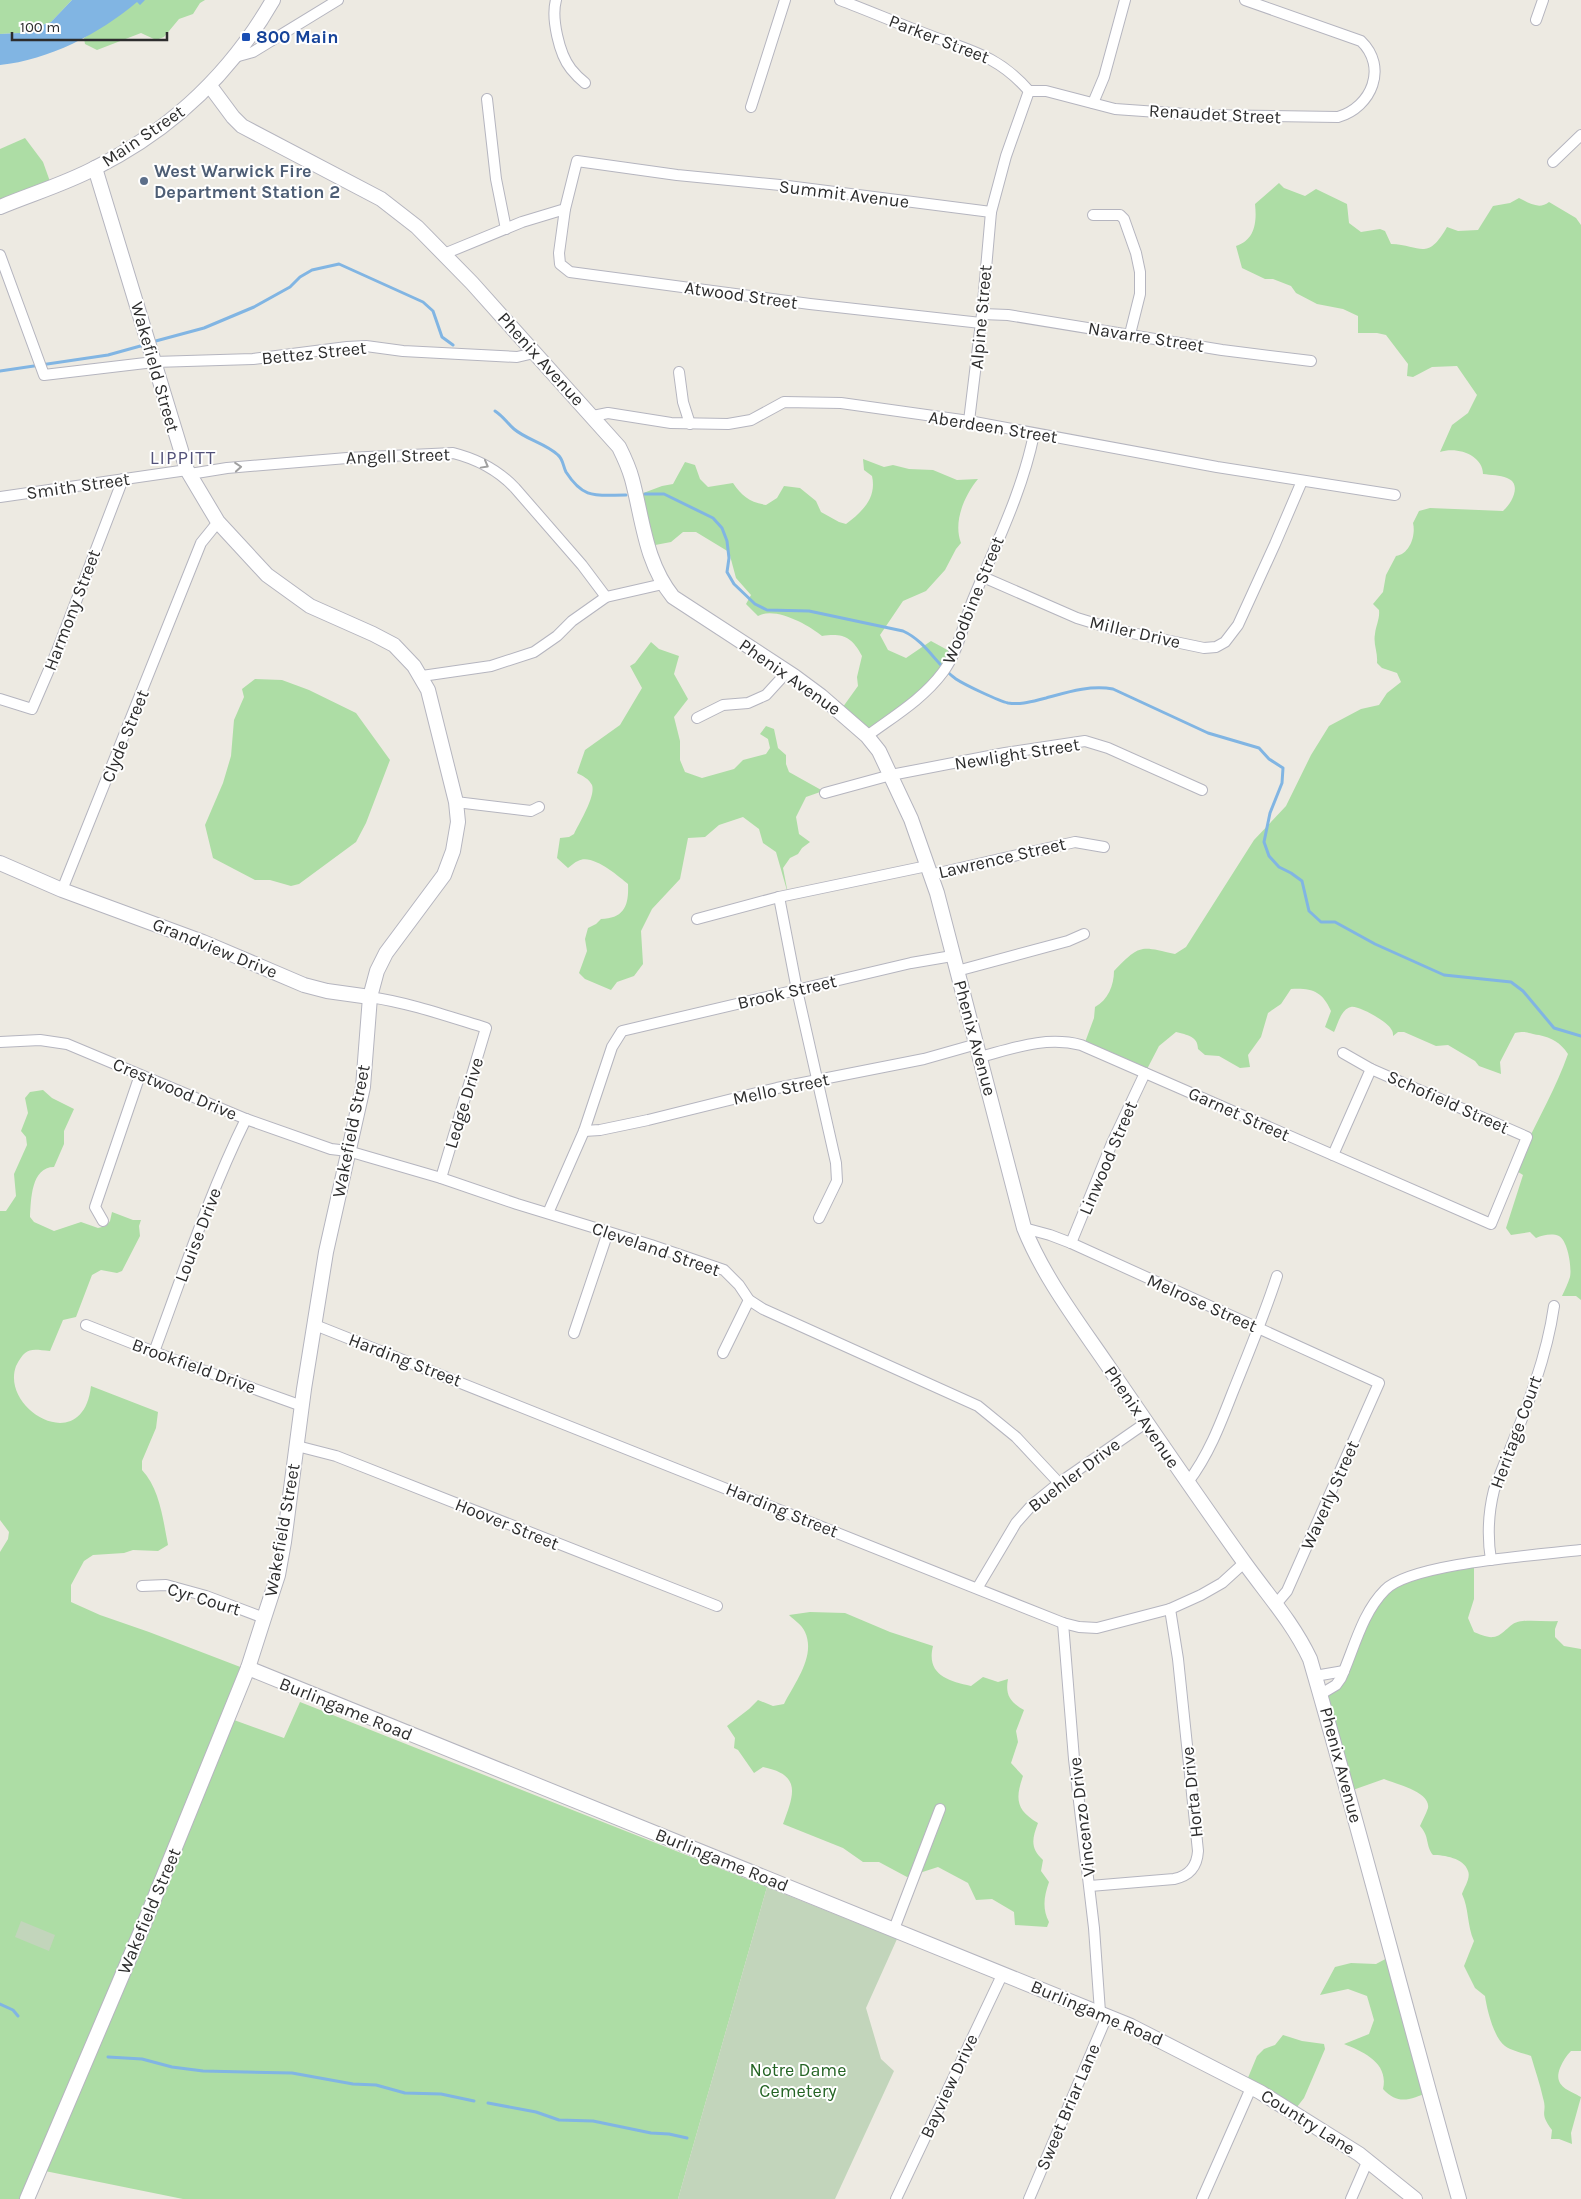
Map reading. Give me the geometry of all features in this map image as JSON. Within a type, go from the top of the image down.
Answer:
[{"type":"street","name":"Main Street","points":[[0,207],[95,168],[165,125],[210,86],[235,57],[273,0]]},
{"type":"street","points":[[235,57],[253,52],[338,0]]},
{"type":"street","points":[[556,0],[553,12],[560,42],[570,68],[585,83]]},
{"type":"street","points":[[751,107],[785,0]]},
{"type":"street","name":"Parker Street","points":[[840,0],[927,35],[983,54],[1000,63],[1029,91]]},
{"type":"street","points":[[991,212],[1006,156],[1029,91],[1046,91],[1093,104],[1104,77],[1125,0]]},
{"type":"street","name":"Renaudet Street","points":[[1093,104],[1115,108],[1200,115],[1338,117],[1349,114],[1365,101],[1371,88],[1375,70],[1373,59],[1367,47],[1356,38],[1244,0]]},
{"type":"street","points":[[1536,20],[1543,0]]},
{"type":"street","name":"Phenix Avenue","points":[[210,86],[232,117],[242,126],[381,199],[417,227],[472,283],[619,447],[632,476],[650,558],[663,584],[673,597],[787,672],[844,714],[867,736],[879,751],[911,819],[937,893],[1024,1228],[1032,1249],[1054,1286],[1188,1482],[1244,1563],[1276,1604],[1302,1643],[1310,1659],[1459,2199]]},
{"type":"street","points":[[487,99],[496,179],[506,229]]},
{"type":"street","points":[[1553,162],[1581,135]]},
{"type":"street","name":"Summit Avenue","points":[[565,209],[577,161],[677,175],[991,212]]},
{"type":"street","name":"Wakefield Street","points":[[27,2199],[144,1924],[248,1668],[278,1576],[326,1252],[364,1078],[370,997],[376,971],[386,953],[437,885],[449,864],[457,835],[456,802],[428,690],[422,676],[394,646],[373,634],[310,606],[288,591],[241,549],[218,522],[188,472],[163,397],[95,168]]},
{"type":"street","points":[[444,254],[506,229],[565,209]]},
{"type":"street","name":"Atwood Street","points":[[565,209],[559,253],[560,264],[570,272],[810,304],[982,319]]},
{"type":"street","name":"Alpine Street","points":[[969,421],[982,319],[991,212]]},
{"type":"street","points":[[1093,215],[1120,214],[1124,219],[1136,253],[1140,294],[1130,334]]},
{"type":"street","name":"Bettez Street","points":[[0,255],[44,375],[154,362],[253,359],[356,346],[403,351],[517,357],[534,353]]},
{"type":"street","name":"Navarre Street","points":[[982,319],[1008,315],[1222,350],[1311,361]]},
{"type":"street","points":[[679,372],[683,402],[690,424]]},
{"type":"street","name":"Aberdeen Street","points":[[593,416],[608,413],[690,424],[728,424],[751,420],[784,402],[841,403],[969,421],[1302,481],[1395,495]]},
{"type":"street","name":"Woodbine Street","points":[[867,736],[922,696],[943,672],[959,639],[1023,480],[1034,434]]},
{"type":"street","name":"Angell Street","points":[[188,472],[347,458],[453,453],[467,456],[503,476],[515,488],[582,565],[606,597]]},
{"type":"street","name":"Smith Street","points":[[0,497],[123,479],[188,472]]},
{"type":"street","name":"Harmony Street","points":[[0,699],[32,709],[60,643],[123,479]]},
{"type":"street","name":"Miller Drive","points":[[983,577],[1077,618],[1113,629],[1204,648],[1216,647],[1231,636],[1238,626],[1302,481]]},
{"type":"street","name":"Clyde Street","points":[[62,890],[202,543],[218,522]]},
{"type":"street","points":[[422,676],[491,666],[534,652],[557,636],[572,621],[606,597],[663,584]]},
{"type":"street","points":[[696,718],[723,705],[748,702],[766,695],[787,672]]},
{"type":"street","name":"Newlight Street","points":[[825,793],[891,775],[1005,752],[1085,741],[1108,748],[1202,790]]},
{"type":"street","points":[[456,802],[531,811],[539,807]]},
{"type":"street","name":"Lawrence Street","points":[[697,919],[779,897],[1075,842],[1104,847]]},
{"type":"street","points":[[0,863],[62,890]]},
{"type":"street","name":"Grandview Drive","points":[[62,890],[202,942],[304,985],[327,991],[370,997]]},
{"type":"street","points":[[779,897],[797,990],[838,1175],[837,1181],[819,1218]]},
{"type":"street","points":[[957,971],[1068,941],[1084,934]]},
{"type":"street","name":"Brook Street","points":[[584,1131],[612,1047],[622,1031],[911,963],[952,956]]},
{"type":"street","name":"Ledge Drive","points":[[370,997],[398,1001],[486,1028],[441,1178]]},
{"type":"street","name":"Crestwood Drive","points":[[0,1042],[40,1040],[58,1042],[246,1119],[331,1149],[348,1152]]},
{"type":"street","name":"Garnet Street","points":[[979,1051],[1059,1040],[1081,1045],[1491,1224]]},
{"type":"street","name":"Mello Street","points":[[584,1131],[600,1130],[777,1088],[924,1059],[979,1051]]},
{"type":"street","points":[[1343,1053],[1372,1069]]},
{"type":"street","name":"Schofield Street","points":[[1333,1155],[1372,1069],[1528,1137],[1491,1224]]},
{"type":"street","name":"Linwood Street","points":[[1071,1243],[1112,1143],[1145,1073]]},
{"type":"street","points":[[103,1222],[95,1207],[140,1075]]},
{"type":"street","name":"Louise Drive","points":[[154,1352],[194,1243],[232,1147],[246,1119]]},
{"type":"street","points":[[548,1213],[584,1131]]},
{"type":"street","name":"Cleveland Street","points":[[348,1152],[441,1178],[724,1270],[739,1285],[749,1300],[763,1309],[978,1406],[1016,1437],[1059,1483]]},
{"type":"street","name":"Melrose Street","points":[[1024,1228],[1071,1243],[1379,1383]]},
{"type":"street","points":[[574,1333],[608,1232]]},
{"type":"street","points":[[1188,1482],[1198,1470],[1211,1444],[1259,1329],[1277,1276]]},
{"type":"street","points":[[722,1353],[749,1300]]},
{"type":"street","name":"Heritage Court","points":[[1491,1560],[1488,1524],[1489,1510],[1494,1490],[1544,1355],[1554,1306]]},
{"type":"street","name":"Harding Street","points":[[315,1325],[978,1587],[1063,1623],[1079,1627],[1097,1628],[1170,1608],[1201,1595],[1222,1583],[1244,1563]]},
{"type":"street","name":"Brookfield Drive","points":[[86,1326],[302,1406]]},
{"type":"street","name":"Waverly Street","points":[[1276,1604],[1287,1591],[1379,1383]]},
{"type":"street","name":"Buehler Drive","points":[[978,1587],[1023,1514],[1059,1483],[1147,1422]]},
{"type":"street","name":"Hoover Street","points":[[297,1446],[345,1460],[716,1606]]},
{"type":"street","points":[[1321,1694],[1336,1685],[1344,1671],[1368,1614],[1390,1586],[1418,1573],[1491,1560],[1581,1550]]},
{"type":"street","name":"Cyr Court","points":[[142,1586],[166,1585],[198,1593],[264,1618]]},
{"type":"street","name":"Horta Drive","points":[[1090,1886],[1174,1880],[1185,1876],[1192,1870],[1197,1860],[1198,1851],[1178,1659],[1170,1608]]},
{"type":"street","name":"Vincenzo Drive","points":[[1063,1623],[1074,1759],[1104,2014]]},
{"type":"street","name":"Burlingame Road","points":[[248,1668],[1104,2014],[1148,2033],[1193,2057]]},
{"type":"street","points":[[1315,1676],[1344,1671]]},
{"type":"street","points":[[894,1929],[940,1809]]},
{"type":"street","name":"Bayview Drive","points":[[896,2199],[1003,1973]]},
{"type":"street","name":"Sweet Briar Lane","points":[[1028,2199],[1104,2014]]},
{"type":"street","name":"Country Lane","points":[[1193,2057],[1251,2088],[1368,2160],[1415,2199]]},
{"type":"street","points":[[1202,2199],[1251,2088]]},
{"type":"street","points":[[1351,2199],[1368,2160]]},
{"type":"green space","points":[[0,0],[72,0],[51,22],[20,33],[0,34]]},
{"type":"green space","points":[[139,0],[205,0],[200,3],[193,14],[179,19],[164,37],[156,40],[141,33],[97,50],[85,44],[84,38]]},
{"type":"green space","points":[[25,138],[43,162],[52,187],[0,209],[0,149]]},
{"type":"green space","points":[[1279,183],[1284,188],[1305,196],[1316,189],[1347,204],[1349,223],[1361,232],[1380,229],[1385,231],[1391,244],[1423,249],[1434,245],[1447,227],[1458,231],[1478,230],[1493,206],[1510,203],[1519,198],[1538,206],[1549,202],[1576,218],[1581,225],[1581,1300],[1576,1296],[1562,1296],[1569,1279],[1570,1261],[1565,1243],[1559,1236],[1545,1235],[1536,1238],[1530,1232],[1511,1235],[1506,1228],[1523,1175],[1515,1170],[1568,1054],[1562,1046],[1552,1039],[1525,1032],[1515,1033],[1500,1062],[1501,1074],[1479,1066],[1475,1061],[1448,1045],[1436,1046],[1404,1032],[1398,1032],[1393,1036],[1389,1026],[1379,1018],[1355,1007],[1348,1008],[1345,1011],[1340,1017],[1334,1032],[1325,1027],[1331,1011],[1320,995],[1311,990],[1291,989],[1281,1004],[1268,1013],[1261,1037],[1248,1055],[1250,1067],[1240,1068],[1219,1056],[1205,1055],[1198,1049],[1194,1039],[1188,1035],[1176,1032],[1159,1046],[1145,1073],[1084,1045],[1094,1018],[1095,1007],[1107,996],[1113,982],[1114,971],[1130,956],[1141,949],[1154,949],[1175,954],[1186,947],[1254,840],[1286,806],[1311,755],[1329,726],[1361,709],[1379,705],[1387,693],[1401,682],[1397,673],[1382,668],[1377,663],[1375,631],[1379,610],[1373,604],[1383,592],[1386,575],[1396,556],[1405,552],[1411,543],[1414,533],[1413,523],[1419,511],[1430,508],[1503,511],[1514,494],[1515,489],[1512,481],[1501,476],[1483,474],[1482,467],[1474,457],[1461,451],[1447,450],[1440,452],[1452,425],[1468,413],[1477,395],[1457,366],[1432,367],[1413,377],[1407,376],[1408,364],[1386,335],[1358,333],[1358,316],[1343,309],[1317,304],[1296,293],[1291,286],[1273,279],[1265,279],[1242,268],[1236,246],[1251,235],[1256,217],[1255,204]]},
{"type":"green space","points":[[863,459],[884,467],[893,465],[909,469],[933,470],[957,480],[978,479],[968,493],[961,510],[958,527],[961,543],[945,570],[926,591],[903,601],[880,635],[888,650],[906,658],[931,641],[953,653],[947,669],[870,735],[840,711],[858,686],[857,677],[862,656],[854,644],[841,636],[822,636],[801,622],[782,615],[773,613],[758,616],[746,604],[751,595],[736,578],[729,552],[696,532],[683,532],[671,542],[650,546],[638,495],[673,484],[685,462],[695,465],[700,479],[708,487],[733,483],[746,498],[760,504],[766,505],[777,498],[784,486],[800,488],[816,501],[821,512],[846,524],[858,515],[867,504],[872,491],[872,476],[864,470]]},
{"type":"green space","points":[[651,642],[659,649],[679,656],[674,674],[688,699],[674,717],[680,741],[680,760],[685,772],[702,778],[734,769],[743,760],[766,754],[770,748],[768,739],[760,734],[766,726],[774,729],[778,748],[786,755],[786,764],[789,772],[823,791],[806,797],[796,817],[799,834],[810,842],[798,854],[790,858],[783,868],[788,894],[776,852],[763,843],[759,829],[743,817],[719,825],[705,837],[688,838],[680,879],[652,909],[641,931],[643,964],[634,976],[617,982],[611,990],[585,979],[579,973],[587,951],[585,939],[588,928],[601,919],[615,916],[624,909],[628,884],[611,871],[590,860],[577,861],[568,868],[557,858],[560,838],[569,837],[574,834],[592,796],[591,783],[577,773],[585,750],[620,725],[642,688],[630,666],[635,663]]},
{"type":"green space","points":[[255,679],[282,680],[309,690],[356,713],[390,760],[366,823],[356,842],[299,884],[291,886],[270,880],[255,880],[213,858],[205,825],[223,783],[231,756],[234,720],[244,697],[242,689]]},
{"type":"green space","points":[[43,1090],[52,1098],[74,1109],[64,1131],[64,1144],[54,1167],[46,1168],[37,1178],[32,1194],[30,1217],[34,1222],[54,1231],[81,1222],[98,1228],[106,1226],[110,1221],[112,1212],[133,1220],[141,1220],[139,1226],[140,1236],[122,1271],[117,1273],[101,1270],[92,1275],[76,1317],[63,1320],[50,1351],[33,1350],[23,1355],[16,1366],[14,1382],[20,1398],[31,1411],[44,1420],[60,1423],[74,1419],[85,1408],[91,1386],[158,1412],[156,1428],[142,1461],[142,1470],[157,1495],[168,1545],[158,1551],[133,1550],[124,1553],[93,1555],[84,1561],[71,1585],[71,1602],[100,1615],[243,1668],[223,1716],[284,1738],[300,1702],[767,1887],[678,2199],[183,2199],[40,2170],[34,2183],[27,2181],[19,2199],[0,2199],[0,1552],[8,1539],[9,1532],[0,1520],[0,1211],[6,1211],[16,1196],[14,1174],[27,1145],[26,1137],[21,1131],[28,1113],[25,1098],[30,1092]]},
{"type":"green space","points":[[1474,1565],[1474,1599],[1468,1618],[1474,1632],[1493,1637],[1501,1634],[1518,1622],[1558,1621],[1555,1637],[1564,1646],[1581,1649],[1581,2051],[1571,2051],[1563,2061],[1558,2074],[1563,2087],[1581,2097],[1571,2133],[1572,2144],[1559,2139],[1551,2139],[1552,2130],[1544,2116],[1544,2103],[1531,2056],[1511,2049],[1501,2042],[1487,2009],[1485,1996],[1475,1988],[1464,1966],[1474,1941],[1462,1894],[1469,1877],[1466,1867],[1458,1860],[1433,1855],[1420,1826],[1428,1808],[1424,1797],[1419,1793],[1384,1779],[1350,1791],[1323,1694],[1337,1685],[1366,1613],[1390,1584]]},
{"type":"green space","points":[[810,1612],[845,1613],[890,1632],[933,1646],[932,1656],[936,1670],[940,1675],[954,1682],[971,1686],[983,1677],[998,1682],[1008,1679],[1007,1689],[1010,1698],[1024,1710],[1016,1731],[1018,1742],[1011,1763],[1023,1776],[1018,1798],[1021,1808],[1038,1823],[1033,1843],[1043,1860],[1041,1871],[1049,1882],[1044,1902],[1049,1922],[1047,1927],[1015,1925],[1014,1912],[992,1899],[976,1900],[968,1883],[938,1867],[907,1877],[879,1862],[863,1862],[843,1848],[783,1824],[792,1795],[792,1787],[789,1781],[784,1775],[763,1767],[754,1773],[738,1750],[734,1748],[735,1738],[727,1726],[758,1700],[773,1706],[784,1704],[803,1669],[808,1650],[808,1641],[804,1629],[789,1615]]},
{"type":"green space","name":"Notre Dame Cemetery","points":[[767,1887],[897,1939],[866,2008],[881,2059],[894,2071],[835,2199],[678,2199]]},
{"type":"green space","points":[[21,1921],[55,1935],[49,1951],[15,1937]]},
{"type":"green space","points":[[1393,1955],[1430,2092],[1405,2100],[1394,2098],[1383,2089],[1384,2080],[1379,2065],[1367,2055],[1344,2044],[1369,2034],[1374,2020],[1367,1996],[1348,1989],[1320,1995],[1335,1967],[1351,1963],[1376,1964]]},
{"type":"green space","points":[[1283,2035],[1302,2041],[1324,2044],[1325,2049],[1304,2098],[1293,2112],[1245,2085],[1257,2056],[1264,2049],[1275,2045]]},
{"type":"water","points":[[72,0],[145,0],[140,5],[137,2],[106,25],[73,44],[37,58],[0,65],[0,34],[20,33],[51,22]]},
{"type":"waterway","points":[[152,342],[204,328],[254,307],[290,287],[300,277],[312,270],[339,264],[423,302],[433,311],[442,337],[453,345]]},
{"type":"waterway","points":[[0,371],[108,355],[144,345]]},
{"type":"waterway","points":[[495,411],[519,433],[547,447],[558,455],[566,472],[585,492],[599,495],[626,495]]},
{"type":"waterway","points":[[645,494],[664,494],[713,518],[722,528],[727,541],[729,558],[727,572],[734,584],[755,604],[767,610],[809,611],[903,631],[919,641],[956,679],[1008,703],[1027,702],[1071,691],[1096,688],[1113,689],[1208,733],[1259,748],[1269,759],[1283,768],[1282,783],[1270,813],[1264,842],[1269,856],[1279,867],[1302,881],[1309,911],[1321,922],[1335,922],[1375,944],[1444,975],[1511,982],[1523,991],[1554,1028],[1581,1036]]},
{"type":"waterway","points":[[0,2004],[13,2010],[18,2016]]},
{"type":"waterway","points":[[108,2057],[142,2059],[172,2067],[203,2071],[292,2073],[353,2084],[376,2085],[405,2093],[441,2094],[474,2101]]},
{"type":"waterway","points":[[488,2103],[536,2112],[559,2120],[593,2121],[687,2138]]},
{"type":"place","name":"800 Main","points":[[246,37]]},
{"type":"place","name":"West Warwick Fire Department Station 2","points":[[144,181]]},
{"type":"district","name":"LIPPITT","points":[[183,458]]}]
